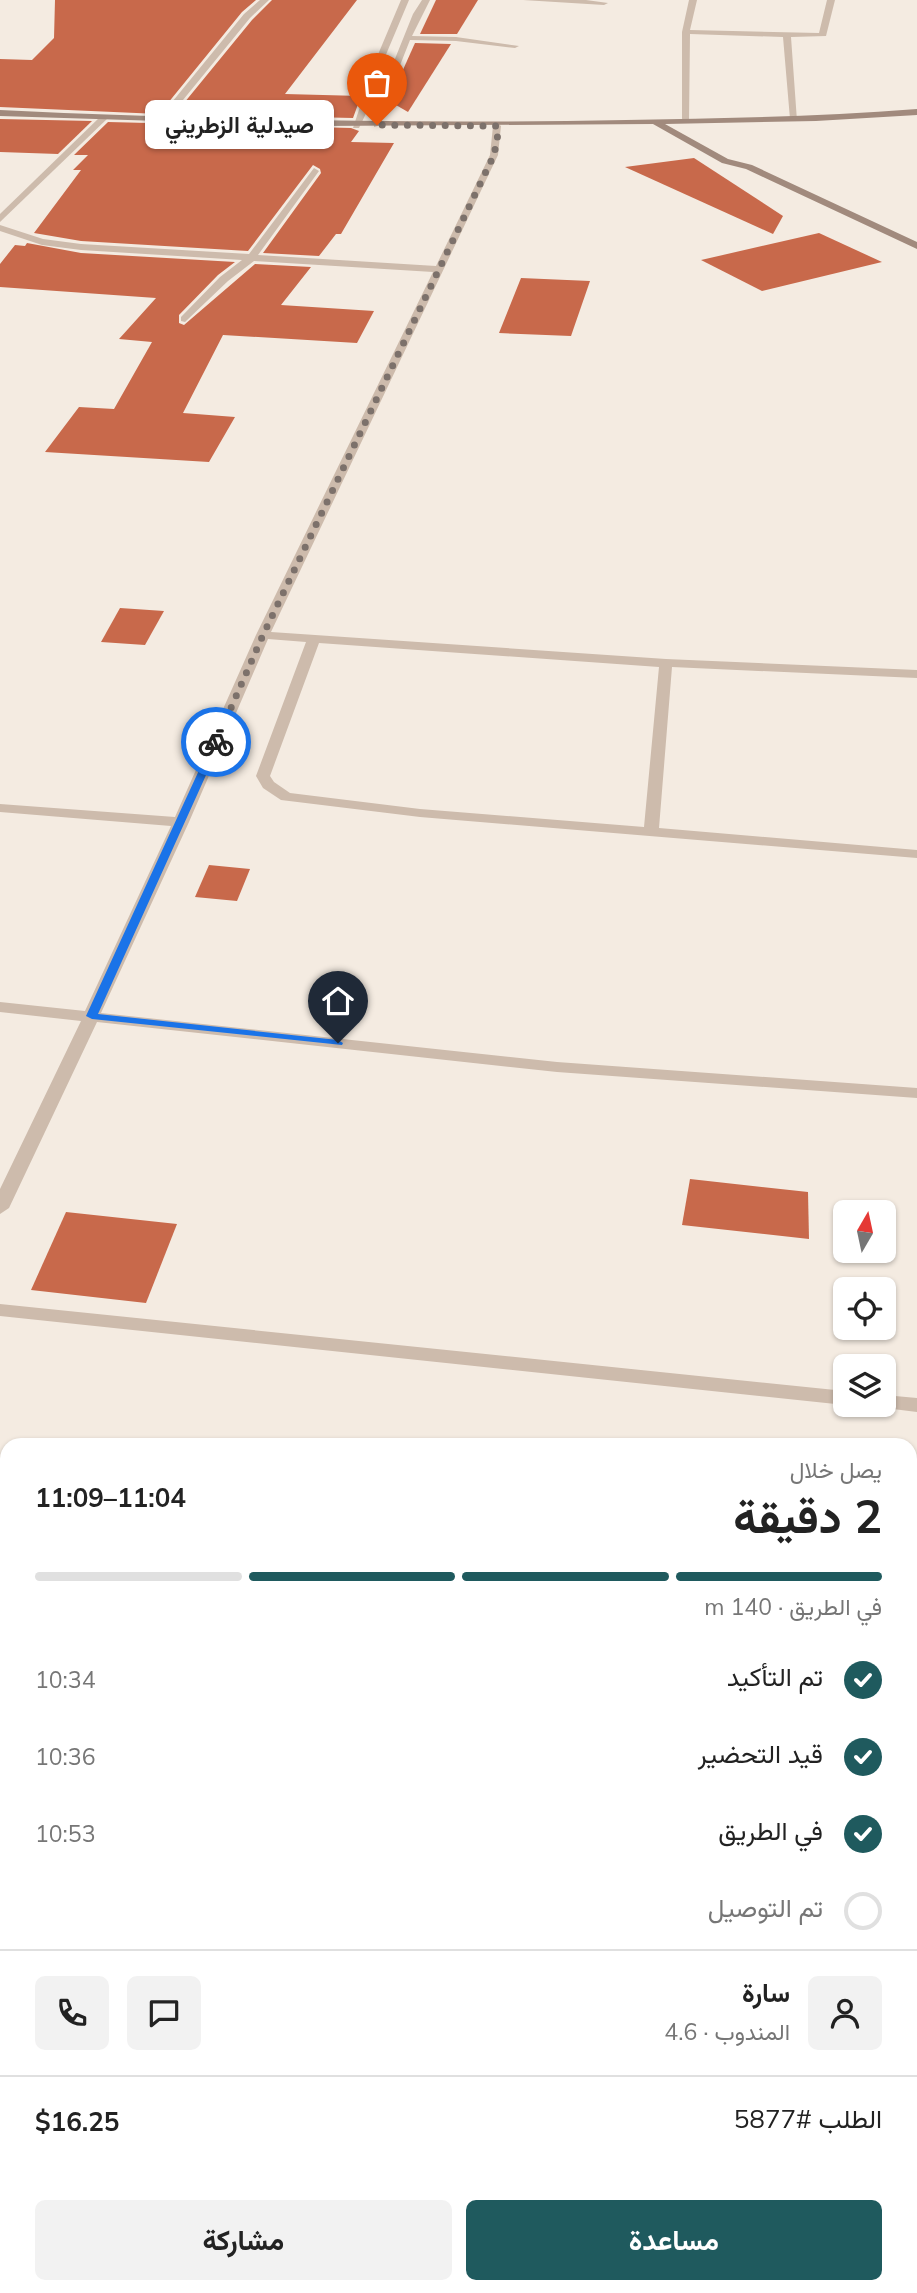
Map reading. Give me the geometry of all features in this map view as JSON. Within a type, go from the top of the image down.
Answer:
[{"type":"main road","points":[[0,113],[163,120],[497,126],[750,120],[917,112]]},
{"type":"main road","points":[[712,130],[750,120]]},
{"type":"main road","points":[[685,121],[709,142],[744,159],[749,167]]},
{"type":"main road","points":[[654,122],[725,161],[749,167],[917,246]]},
{"type":"main road","points":[[599,123],[684,140]]},
{"type":"street","points":[[163,120],[247,16],[265,0]]},
{"type":"street","points":[[356,125],[368,101],[378,64],[405,0]]},
{"type":"street","points":[[377,125],[378,111],[410,38],[417,14],[426,0]]},
{"type":"street","points":[[527,0],[604,3]]},
{"type":"street","points":[[685,121],[686,32],[693,0]]},
{"type":"street","points":[[686,32],[823,34],[831,0]]},
{"type":"street","points":[[787,35],[794,118]]},
{"type":"street","points":[[410,38],[456,39],[515,46]]},
{"type":"street","points":[[0,219],[104,118]]},
{"type":"street","points":[[0,1208],[92,1016],[263,635],[494,155],[497,126]]},
{"type":"street","points":[[185,319],[225,279],[251,258],[314,171]]},
{"type":"street","points":[[0,228],[19,236],[60,245],[439,269]]},
{"type":"street","points":[[263,635],[666,663],[917,674]]},
{"type":"street","points":[[314,638],[263,776],[268,785],[286,797],[420,813],[917,855]]},
{"type":"street","points":[[651,832],[666,663]]},
{"type":"street","points":[[0,808],[181,822]]},
{"type":"street","points":[[0,1007],[557,1067],[917,1093]]},
{"type":"street","points":[[0,1310],[833,1397]]},
{"type":"street","points":[[896,1403],[917,1405]]},
{"type":"building","points":[[55,0],[256,0],[242,12],[159,114],[0,107],[0,59],[32,60],[54,38]]},
{"type":"building","points":[[272,0],[357,0],[285,94],[361,96],[353,118],[175,114],[252,20]]},
{"type":"building","points":[[436,0],[478,0],[457,34],[420,34]]},
{"type":"building","points":[[415,43],[451,44],[408,112],[389,101]]},
{"type":"building","points":[[0,119],[92,121],[58,154],[0,152]]},
{"type":"building","points":[[108,122],[351,128],[359,131],[351,142],[394,143],[341,234],[336,234],[319,256],[263,253],[321,173],[320,169],[313,165],[248,251],[81,241],[34,233],[81,170],[73,170],[88,155],[74,155]]},
{"type":"building","points":[[694,158],[783,216],[773,234],[625,167]]},
{"type":"building","points":[[819,233],[882,262],[762,291],[701,260]]},
{"type":"building","points":[[27,243],[81,253],[235,262],[218,275],[179,315],[179,323],[184,325],[255,264],[311,267],[281,305],[374,311],[357,343],[223,335],[183,413],[235,417],[209,462],[45,452],[79,407],[114,409],[152,342],[119,339],[156,298],[0,287],[0,264],[15,245],[25,246]]},
{"type":"building","points":[[521,278],[590,281],[571,336],[499,333]]},
{"type":"building","points":[[120,608],[164,611],[145,645],[101,642]]},
{"type":"building","points":[[209,865],[250,869],[237,901],[195,897]]},
{"type":"building","points":[[690,1179],[808,1192],[809,1239],[682,1225]]},
{"type":"building","points":[[66,1212],[177,1224],[146,1303],[31,1290]]},
{"type":"way so far","points":[[216,742],[263,635],[494,155],[498,134],[497,126],[377,125]]},
{"type":"place","name":"صيدلية الزطريني","points":[[377,125]]},
{"type":"route","points":[[216,742],[92,1016],[338,1043]]}]
